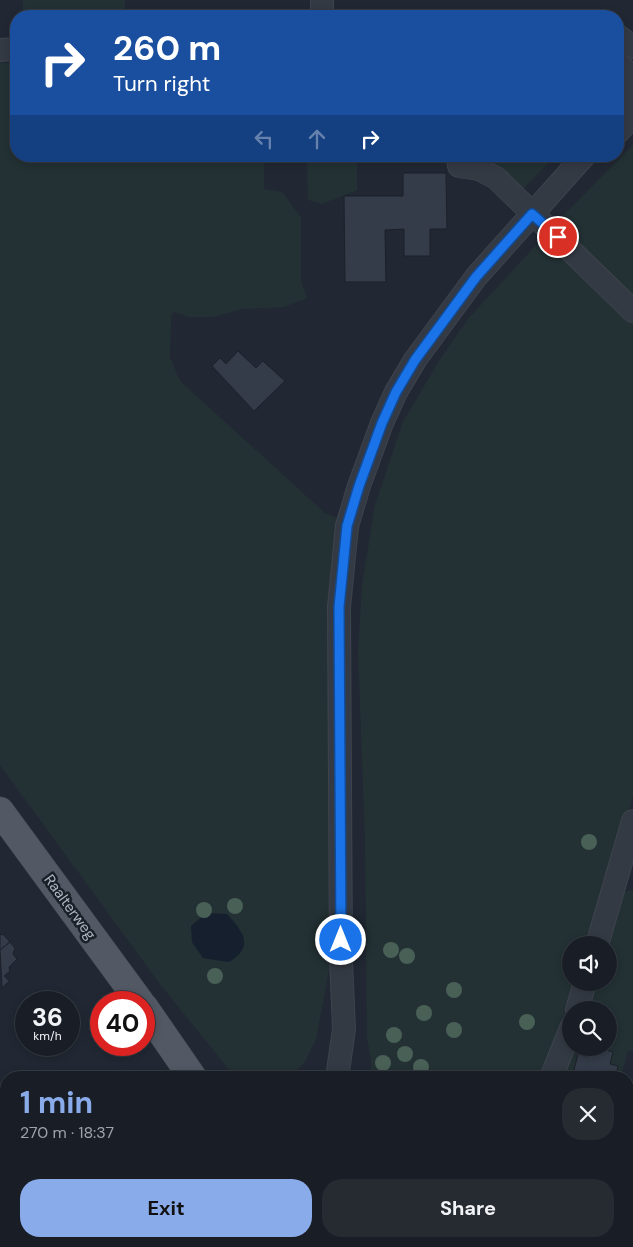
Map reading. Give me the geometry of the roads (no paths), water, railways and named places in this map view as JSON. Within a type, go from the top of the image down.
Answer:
[{"type":"main road","name":"Raalterweg","points":[[0,812],[132,991]]},
{"type":"main road","points":[[155,1023],[188,1071]]},
{"type":"street","points":[[624,69],[633,78]]},
{"type":"street","points":[[624,102],[633,92]]},
{"type":"street","points":[[624,126],[633,116]]},
{"type":"street","points":[[459,162],[459,166],[479,169],[496,178],[590,267],[633,311]]},
{"type":"street","points":[[338,1071],[344,1029],[341,950],[339,607],[347,526],[359,486],[382,423],[396,392],[415,360],[476,277],[580,162]]},
{"type":"street","points":[[600,936],[633,821]]},
{"type":"street","points":[[554,1071],[562,1050]]},
{"type":"water","points":[[206,913],[227,914],[242,933],[244,945],[242,950],[229,962],[203,958],[192,942],[191,926]]}]
